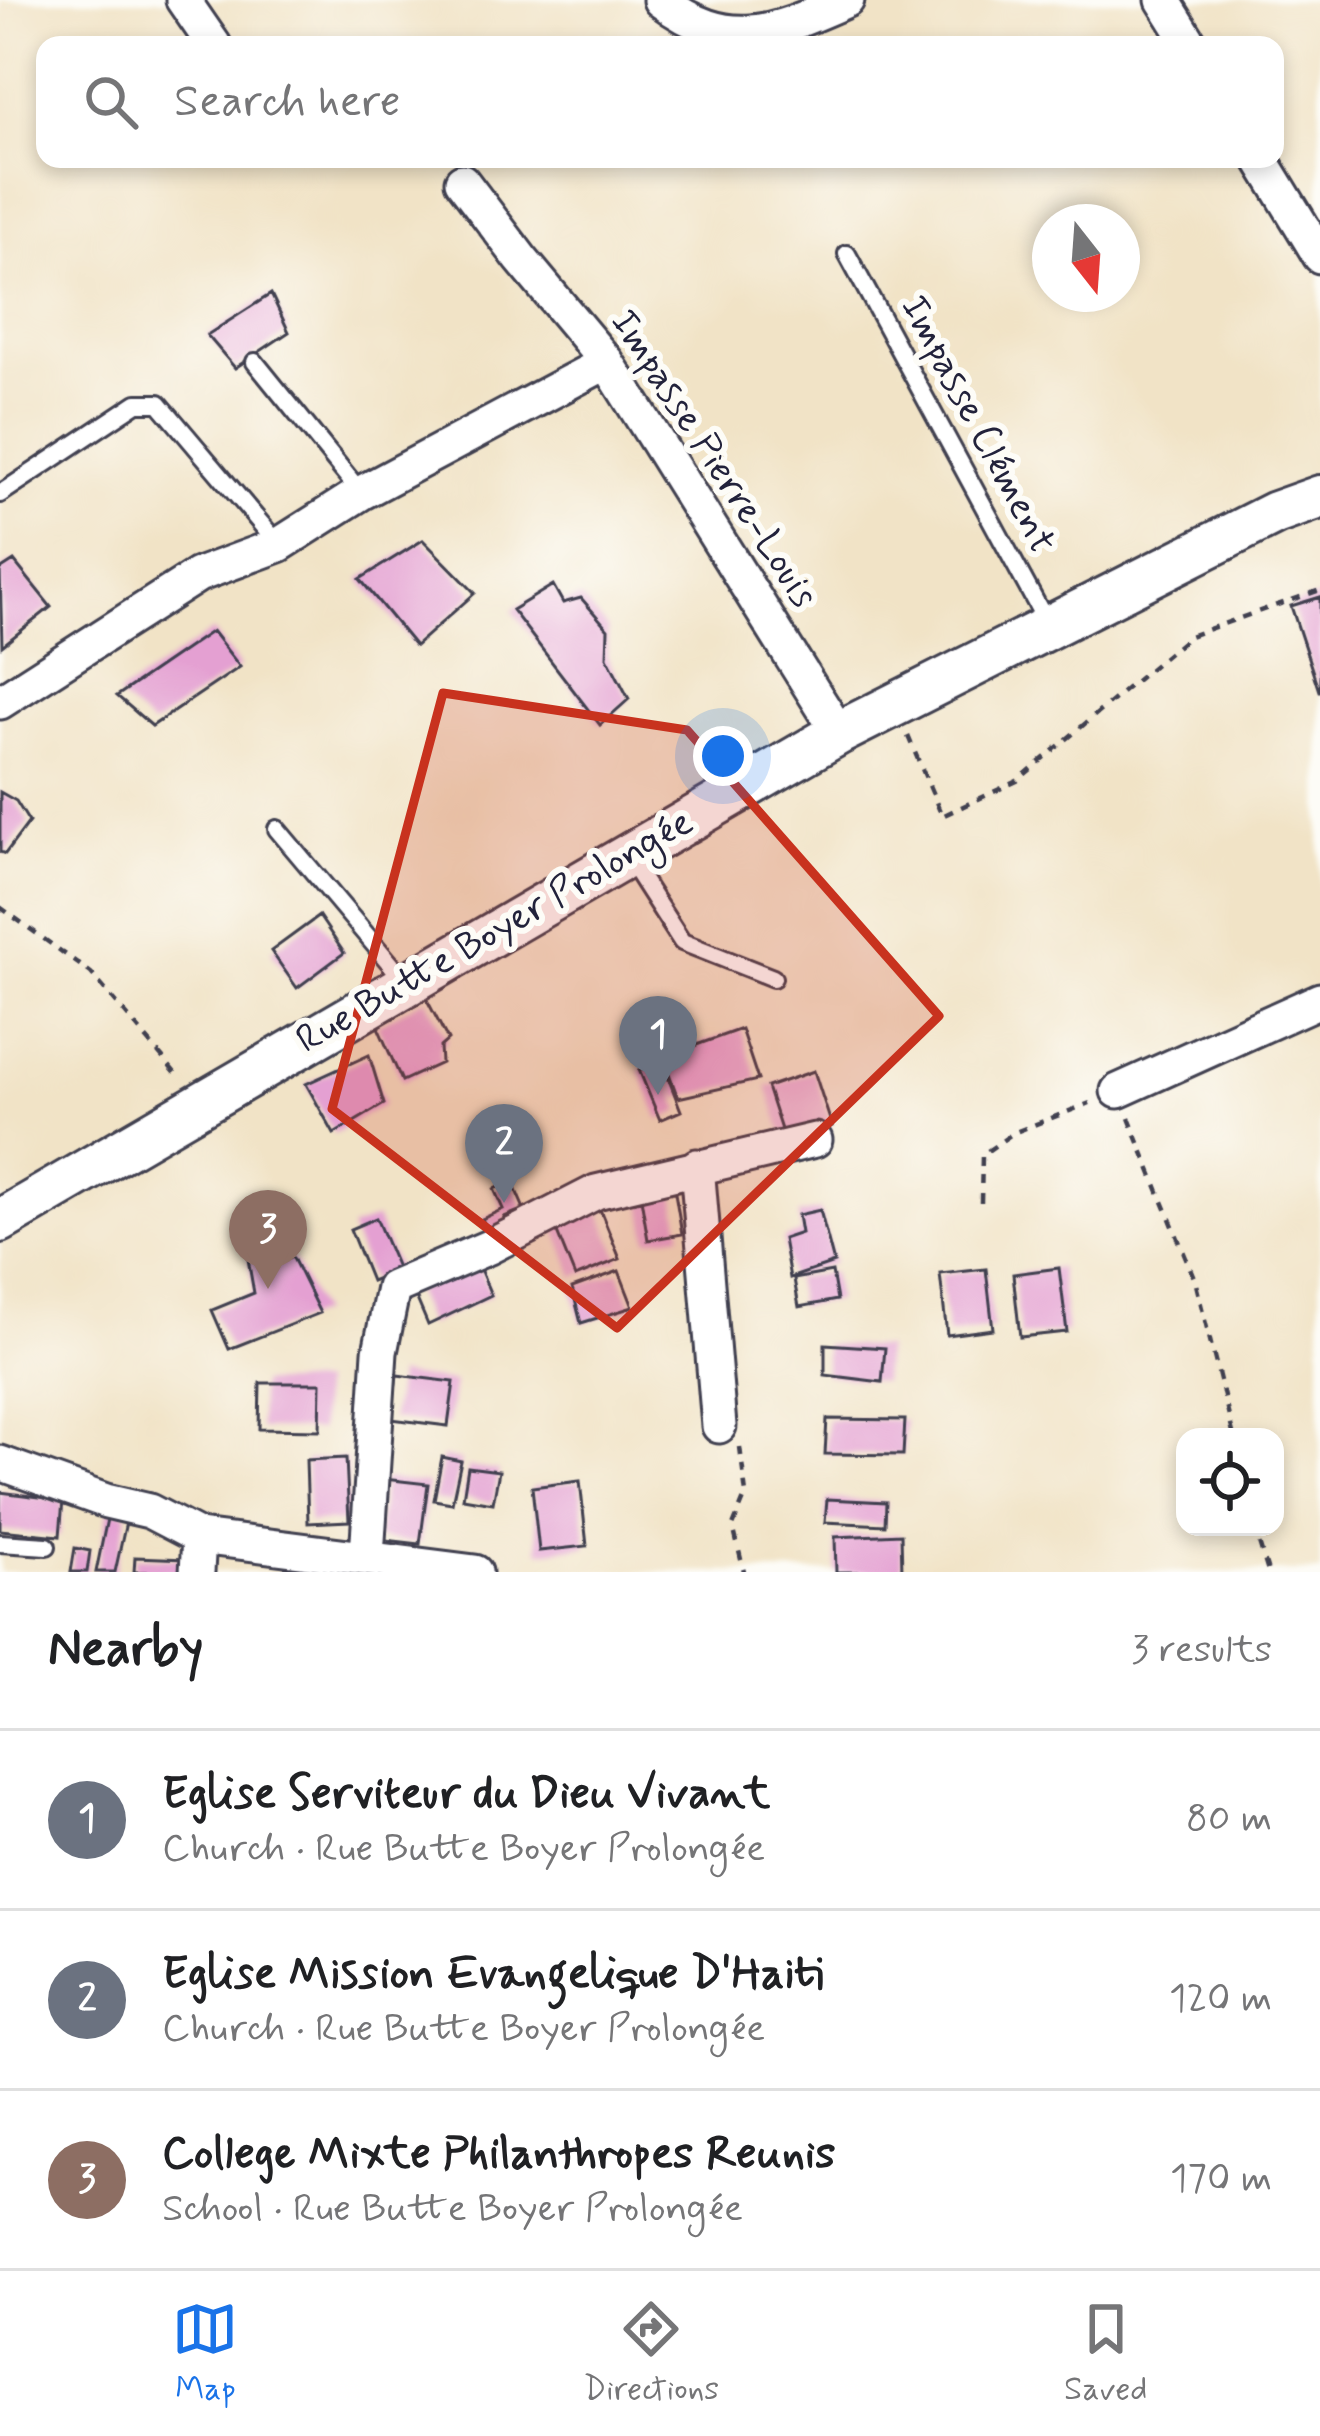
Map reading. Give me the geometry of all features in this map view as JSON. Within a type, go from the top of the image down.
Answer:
[{"type":"street","points":[[183,0],[208,36]]},
{"type":"street","points":[[660,0],[688,22],[738,35],[792,24],[847,0]]},
{"type":"street","points":[[1163,0],[1185,36]]},
{"type":"street","points":[[1266,168],[1320,256]]},
{"type":"street","name":"Impasse Pierre-Louis","points":[[462,181],[521,260],[608,362],[839,733]]},
{"type":"street","points":[[0,702],[198,575],[279,545],[362,493],[608,362]]},
{"type":"street","name":"Rue Butte Boyer Prolongée","points":[[0,1221],[839,733],[1275,513],[1320,497]]},
{"type":"street","points":[[1118,1091],[1320,1000]]},
{"type":"street","points":[[367,1556],[380,1352],[393,1288],[489,1247],[596,1192],[815,1140]]},
{"type":"street","points":[[697,1166],[719,1426]]},
{"type":"street","points":[[0,1463],[106,1501],[149,1511],[199,1537],[475,1572]]},
{"type":"street","points":[[197,1572],[199,1537]]},
{"type":"lane","name":"Impasse Clément","points":[[847,254],[1048,626]]},
{"type":"lane","points":[[255,362],[362,493]]},
{"type":"lane","points":[[0,494],[137,403],[152,400],[279,545]]},
{"type":"lane","points":[[277,829],[405,982]]},
{"type":"lane","points":[[628,857],[682,942],[772,978]]},
{"type":"lane","points":[[0,1543],[46,1546]]},
{"type":"path","points":[[895,706],[942,816],[1017,781],[1190,637],[1320,590]]},
{"type":"path","points":[[0,908],[91,974],[200,1102]]},
{"type":"path","points":[[981,1202],[982,1155],[1013,1133],[1118,1091],[1195,1280],[1232,1428]]},
{"type":"path","points":[[719,1426],[739,1445],[746,1494],[733,1526],[744,1572]]},
{"type":"path","points":[[1257,1536],[1268,1572]]},
{"type":"highlighted area","points":[[443,693],[687,730],[939,1016],[617,1328],[332,1109]]},
{"type":"building","points":[[271,294],[289,332],[235,368],[207,335]]},
{"type":"building","points":[[423,540],[475,593],[415,646],[360,579]]},
{"type":"building","points":[[14,561],[51,607],[2,646],[0,570]]},
{"type":"building","points":[[553,585],[563,603],[581,598],[608,629],[607,657],[629,699],[600,725],[512,610]]},
{"type":"building","points":[[1320,597],[1320,691],[1319,691],[1291,606]]},
{"type":"building","points":[[212,631],[240,667],[152,726],[117,696]]},
{"type":"building","points":[[0,792],[16,801],[29,822],[5,854],[0,852]]},
{"type":"building","points":[[319,916],[344,953],[297,988],[271,951]]},
{"type":"building","points":[[426,998],[448,1040],[440,1047],[441,1063],[402,1081],[377,1025]]},
{"type":"building","points":[[741,1029],[758,1080],[678,1098],[663,1057]]},
{"type":"building","points":[[369,1055],[384,1104],[334,1134],[306,1084]]},
{"type":"building","points":[[662,1062],[681,1111],[660,1120],[639,1070]]},
{"type":"building","points":[[814,1071],[832,1126],[785,1142],[767,1087]]},
{"type":"building","points":[[512,1181],[524,1209],[504,1217],[510,1229],[491,1238],[482,1219],[503,1209],[494,1189]]},
{"type":"building","points":[[673,1181],[682,1234],[648,1240],[639,1186]]},
{"type":"building","points":[[599,1207],[620,1259],[575,1277],[554,1225]]},
{"type":"building","points":[[820,1210],[834,1263],[790,1278],[783,1239],[801,1233],[798,1215]]},
{"type":"building","points":[[376,1218],[398,1270],[371,1281],[350,1229]]},
{"type":"building","points":[[266,1250],[293,1258],[320,1313],[229,1349],[212,1310],[254,1293],[248,1259]]},
{"type":"building","points":[[477,1262],[491,1295],[428,1325],[414,1292]]},
{"type":"building","points":[[1059,1268],[1067,1332],[1020,1337],[1013,1274]]},
{"type":"building","points":[[986,1269],[993,1329],[947,1335],[940,1274]]},
{"type":"building","points":[[619,1271],[633,1307],[581,1323],[572,1288]]},
{"type":"building","points":[[832,1272],[837,1300],[799,1307],[794,1279]]},
{"type":"building","points":[[825,1344],[885,1348],[882,1382],[825,1375]]},
{"type":"building","points":[[397,1375],[454,1382],[448,1426],[391,1419]]},
{"type":"building","points":[[260,1383],[321,1383],[320,1430],[259,1429]]},
{"type":"building","points":[[827,1419],[905,1420],[903,1455],[825,1454]]},
{"type":"building","points":[[442,1457],[461,1461],[452,1503],[434,1500]]},
{"type":"building","points":[[346,1458],[349,1521],[308,1523],[306,1460]]},
{"type":"building","points":[[468,1467],[499,1471],[493,1503],[463,1498]]},
{"type":"building","points":[[384,1479],[428,1484],[420,1544],[377,1539]]},
{"type":"building","points":[[580,1481],[587,1546],[539,1551],[532,1487]]},
{"type":"building","points":[[0,1492],[63,1500],[60,1536],[0,1530]]},
{"type":"building","points":[[827,1499],[886,1502],[885,1525],[825,1522]]},
{"type":"building","points":[[109,1509],[128,1513],[115,1572],[96,1572]]},
{"type":"building","points":[[901,1534],[902,1572],[836,1572],[835,1537]]},
{"type":"building","points":[[75,1548],[90,1551],[87,1572],[71,1572]]},
{"type":"building","points":[[135,1557],[186,1559],[185,1572],[134,1572]]},
{"type":"place","name":"Eglise Serviteur du Dieu Vivant","points":[[658,1095]]},
{"type":"place","name":"Eglise Mission Evangelique D'Haiti","points":[[504,1203]]},
{"type":"place","name":"College Mixte Philanthropes Reunis","points":[[268,1289]]}]
